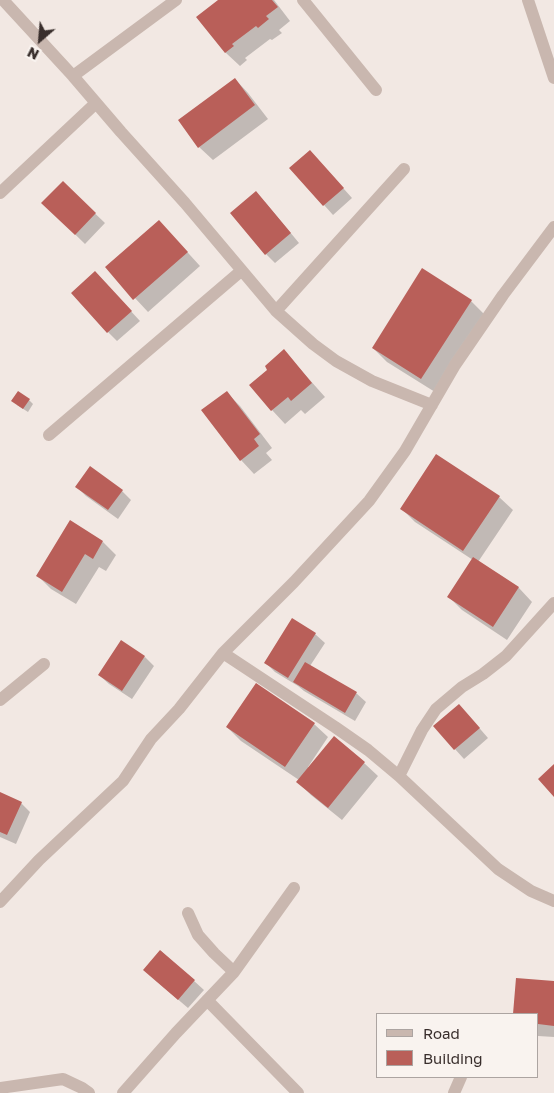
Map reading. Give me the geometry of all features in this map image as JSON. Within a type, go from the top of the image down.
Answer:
[{"type":"street","points":[[3,0],[185,203],[276,311],[313,344],[336,361],[372,381],[432,405]]},
{"type":"street","points":[[73,76],[176,0]]},
{"type":"street","points":[[303,0],[376,90]]},
{"type":"street","points":[[528,0],[554,78]]},
{"type":"street","points":[[0,194],[96,103]]},
{"type":"street","points":[[276,311],[404,169]]},
{"type":"street","points":[[0,902],[39,860],[123,781],[151,739],[179,709],[223,653],[294,582],[369,501],[405,451],[455,365],[503,295],[554,227]]},
{"type":"street","points":[[49,435],[242,271]]},
{"type":"street","points":[[399,776],[422,730],[436,709],[462,686],[483,674],[506,656],[554,603]]},
{"type":"street","points":[[223,653],[368,750],[399,776],[498,869],[530,891],[554,900]]},
{"type":"street","points":[[0,700],[44,664]]},
{"type":"street","points":[[123,1093],[234,972],[294,888]]},
{"type":"street","points":[[188,913],[198,935],[214,954],[234,972]]},
{"type":"street","points":[[207,1000],[298,1093]]},
{"type":"street","points":[[454,1093],[461,1078]]},
{"type":"street","points":[[0,1088],[63,1079],[89,1093]]},
{"type":"building","points":[[218,0],[272,0],[278,7],[266,16],[269,19],[232,44],[234,46],[225,53],[196,17]]},
{"type":"building","points":[[235,78],[255,105],[198,148],[178,120]]},
{"type":"building","points":[[310,150],[344,188],[323,206],[289,168]]},
{"type":"building","points":[[63,181],[96,213],[75,235],[41,203]]},
{"type":"building","points":[[256,191],[291,233],[265,255],[230,213]]},
{"type":"building","points":[[159,220],[188,252],[133,300],[105,267]]},
{"type":"building","points":[[422,268],[472,300],[421,379],[372,348]]},
{"type":"building","points":[[95,271],[132,311],[107,333],[71,293]]},
{"type":"building","points":[[284,349],[312,383],[291,401],[288,397],[271,411],[249,385],[267,370],[265,366]]},
{"type":"building","points":[[18,391],[30,399],[23,409],[11,401]]},
{"type":"building","points":[[227,391],[260,434],[254,439],[259,446],[240,461],[201,410]]},
{"type":"building","points":[[436,454],[500,496],[463,551],[400,509]]},
{"type":"building","points":[[90,466],[123,490],[108,510],[75,487]]},
{"type":"building","points":[[70,520],[103,541],[93,559],[85,554],[62,592],[36,576]]},
{"type":"building","points":[[473,557],[519,587],[493,627],[447,597]]},
{"type":"building","points":[[292,618],[316,633],[288,678],[264,663]]},
{"type":"building","points":[[121,640],[145,656],[122,691],[98,675]]},
{"type":"building","points":[[305,662],[357,692],[345,713],[293,682]]},
{"type":"building","points":[[256,683],[315,723],[285,767],[226,727]]},
{"type":"building","points":[[459,704],[480,728],[454,750],[433,726]]},
{"type":"building","points":[[334,736],[365,762],[328,808],[296,782]]},
{"type":"building","points":[[554,764],[554,797],[538,779]]},
{"type":"building","points":[[0,792],[22,802],[7,835],[0,832]]},
{"type":"building","points":[[160,950],[195,980],[178,1000],[143,970]]},
{"type":"building","points":[[516,978],[554,981],[554,1026],[539,1024],[539,1013],[513,1013]]}]
